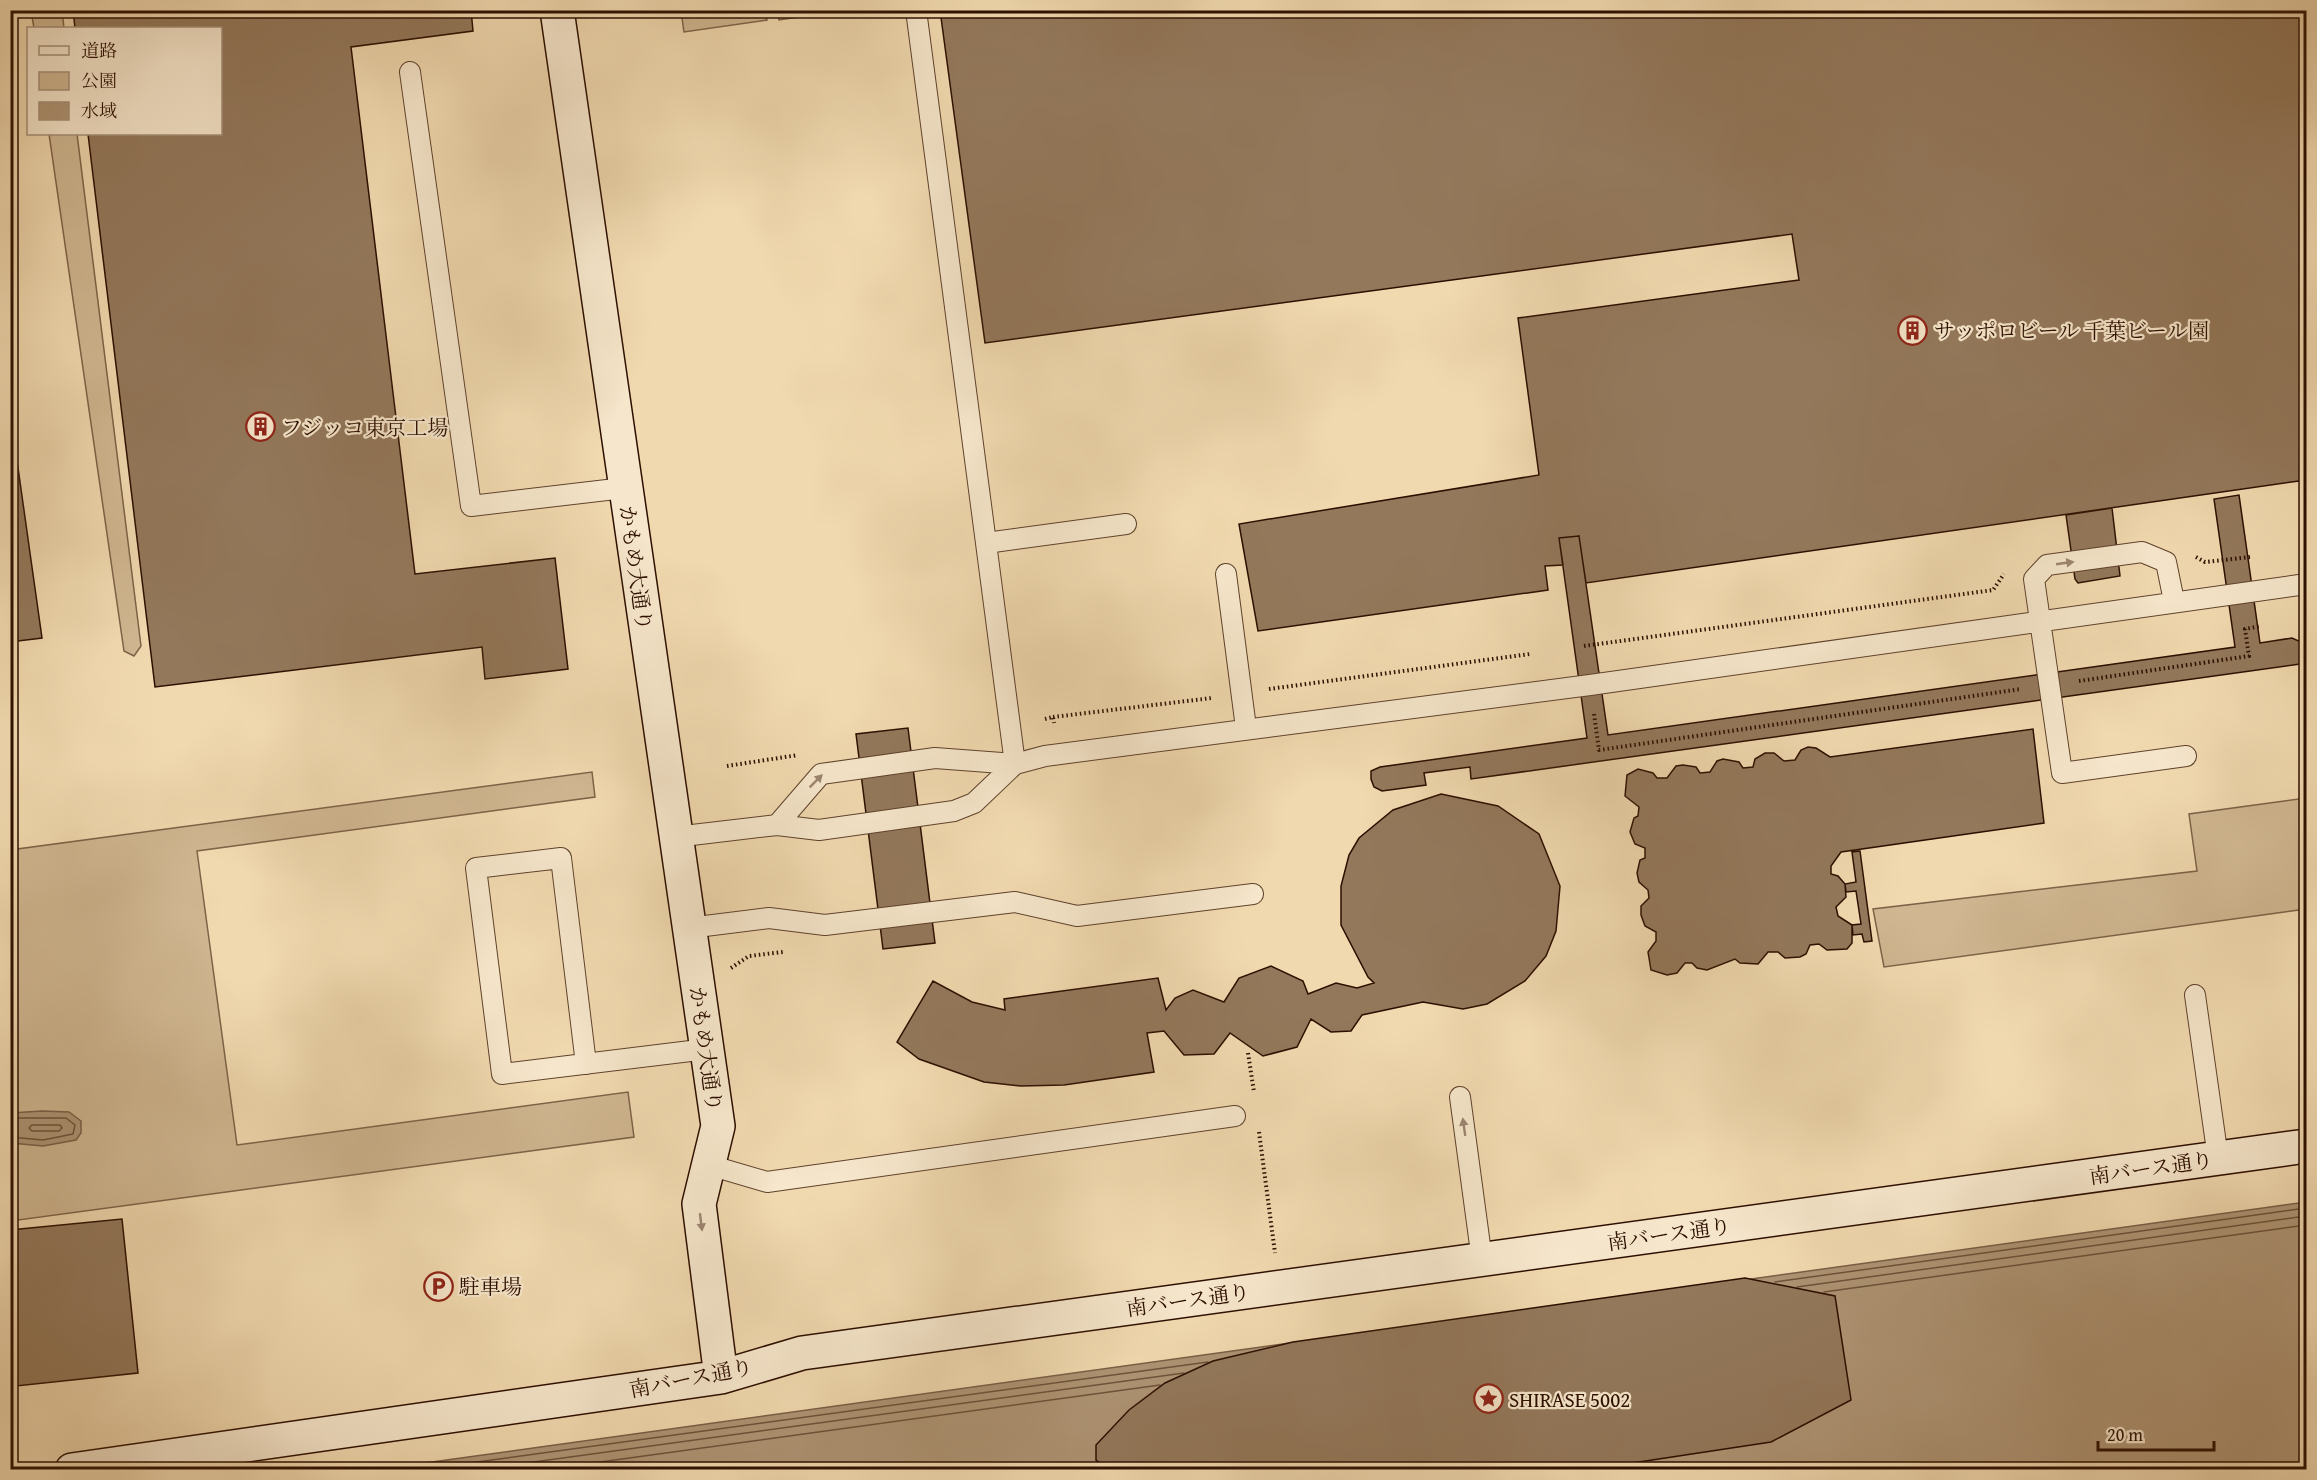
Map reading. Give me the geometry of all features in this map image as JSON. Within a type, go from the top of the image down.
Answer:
[{"type":"street","name":"かもめ大通り","points":[[557,10],[624,488],[718,1126],[709,1165]]},
{"type":"street","name":"南バース通り","points":[[72,1470],[721,1377],[802,1353],[2307,1146]]},
{"type":"street","points":[[709,1165],[699,1204],[721,1377]]},
{"type":"lane","points":[[916,10],[1015,764]]},
{"type":"lane","points":[[410,72],[471,506],[624,488]]},
{"type":"lane","points":[[986,543],[1126,524]]},
{"type":"lane","points":[[2174,601],[2166,562],[2142,552],[2047,565],[2034,579],[2062,773],[2186,756]]},
{"type":"lane","points":[[1226,574],[1246,728]]},
{"type":"lane","points":[[777,825],[821,774],[935,758],[1015,764],[1045,756],[1590,685],[2307,584]]},
{"type":"lane","points":[[675,837],[777,825],[819,830],[954,810],[974,803],[1015,764]]},
{"type":"lane","points":[[586,1064],[561,858],[476,868],[502,1074],[586,1064],[706,1049]]},
{"type":"lane","points":[[689,928],[769,918],[825,925],[1015,902],[1077,916],[1253,894]]},
{"type":"lane","points":[[2195,995],[2218,1158]]},
{"type":"lane","points":[[1460,1097],[1482,1260]]},
{"type":"lane","points":[[709,1165],[767,1182],[1235,1116]]},
{"type":"path","points":[[2195,556],[2205,562],[2250,557]]},
{"type":"path","points":[[1584,646],[1993,590],[2006,571]]},
{"type":"path","points":[[1593,713],[1599,750],[2249,656],[2245,629],[2261,626]]},
{"type":"path","points":[[1269,689],[1530,654]]},
{"type":"path","points":[[1045,719],[1222,697]]},
{"type":"path","points":[[1053,717],[1054,723]]},
{"type":"path","points":[[728,766],[810,754]]},
{"type":"path","points":[[1248,1053],[1254,1098]]},
{"type":"path","points":[[1257,1121],[1275,1257]]},
{"type":"green space","points":[[777,10],[841,11],[779,20]]},
{"type":"green space","points":[[31,11],[62,11],[64,27],[34,27]]},
{"type":"green space","points":[[681,11],[765,11],[767,20],[684,32]]},
{"type":"green space","points":[[49,135],[77,135],[141,646],[134,656],[124,651]]},
{"type":"green space","points":[[592,772],[595,797],[197,851],[237,1145],[628,1092],[634,1137],[11,1221],[10,850]]},
{"type":"green space","points":[[2306,798],[2306,909],[1884,967],[1873,909],[2197,871],[2189,814]]},
{"type":"water","points":[[69,1112],[81,1121],[81,1133],[76,1140],[43,1146],[11,1143],[11,1113]]},
{"type":"water","points":[[2306,1202],[2306,1469],[374,1470]]},
{"type":"building","name":"フジッコ東京工場","points":[[73,10],[471,10],[473,31],[351,47],[415,574],[555,558],[568,669],[485,679],[482,647],[155,687],[88,135],[222,135],[222,27],[75,27]]},
{"type":"building","name":"サッポロビール 千葉ビール園","points":[[940,10],[2306,10],[2306,480],[1586,583],[1579,536],[1559,538],[1563,565],[1545,566],[1548,590],[1258,631],[1239,524],[1539,475],[1518,318],[1799,280],[1792,234],[985,343]]},
{"type":"building","points":[[10,411],[42,638],[10,642]]},
{"type":"building","points":[[2239,495],[2260,643],[2292,638],[2301,642],[2305,648],[2305,656],[2300,664],[1471,779],[1470,767],[1424,773],[1426,785],[1382,791],[1374,787],[1371,779],[1371,771],[1380,767],[1587,738],[1559,538],[1579,536],[1608,735],[2235,647],[2214,499]]},
{"type":"building","points":[[2112,508],[2120,576],[2078,583],[2075,579],[2066,515]]},
{"type":"building","points":[[908,728],[935,943],[883,949],[856,734]]},
{"type":"building","points":[[2033,729],[2044,823],[1841,852],[1831,866],[1831,874],[1838,876],[1845,884],[1846,897],[1836,907],[1838,916],[1852,925],[1852,943],[1847,949],[1827,950],[1819,944],[1810,945],[1806,954],[1800,957],[1785,958],[1778,952],[1768,952],[1758,964],[1740,963],[1735,959],[1707,970],[1697,968],[1692,963],[1685,963],[1677,973],[1667,975],[1651,970],[1648,952],[1656,941],[1656,932],[1645,926],[1641,915],[1641,906],[1649,898],[1648,890],[1639,882],[1637,873],[1640,860],[1645,858],[1645,848],[1635,844],[1630,832],[1634,818],[1638,816],[1639,807],[1625,796],[1627,775],[1638,769],[1653,773],[1657,778],[1667,778],[1676,766],[1696,767],[1700,773],[1710,772],[1717,761],[1723,759],[1739,762],[1743,768],[1753,767],[1755,759],[1765,753],[1774,753],[1784,761],[1795,760],[1801,750],[1808,747],[1816,748],[1830,757]]},
{"type":"building","points":[[1441,794],[1498,806],[1539,834],[1560,886],[1556,931],[1546,956],[1525,981],[1487,1004],[1463,1009],[1423,1002],[1362,1015],[1351,1031],[1331,1032],[1311,1019],[1297,1047],[1263,1056],[1230,1033],[1214,1054],[1184,1055],[1164,1031],[1147,1033],[1154,1072],[1064,1085],[1021,1086],[984,1082],[919,1059],[897,1042],[933,981],[972,1002],[1005,1010],[1004,999],[1158,978],[1166,1010],[1175,998],[1193,990],[1224,1002],[1239,978],[1271,966],[1303,981],[1308,994],[1336,983],[1357,988],[1374,983],[1368,977],[1341,925],[1341,886],[1349,855],[1359,838],[1393,810]]},
{"type":"building","points":[[1860,851],[1872,941],[1864,942],[1862,934],[1853,935],[1852,925],[1861,924],[1856,891],[1846,892],[1845,884],[1856,882],[1852,852]]},
{"type":"building","points":[[122,1219],[138,1373],[16,1386],[10,1333],[10,1230]]},
{"type":"building","points":[[1745,1278],[1835,1296],[1851,1400],[1771,1442],[1586,1470],[1110,1470],[1096,1460],[1096,1445],[1129,1410],[1165,1383],[1213,1361],[1293,1342]]},
{"type":"place","name":"サッポロビール 千葉ビール園","points":[[1913,330]]},
{"type":"place","name":"フジッコ東京工場","points":[[260,427]]},
{"type":"place","name":"駐車場","points":[[438,1286]]},
{"type":"place","name":"SHIRASE 5002","points":[[1488,1399]]}]
